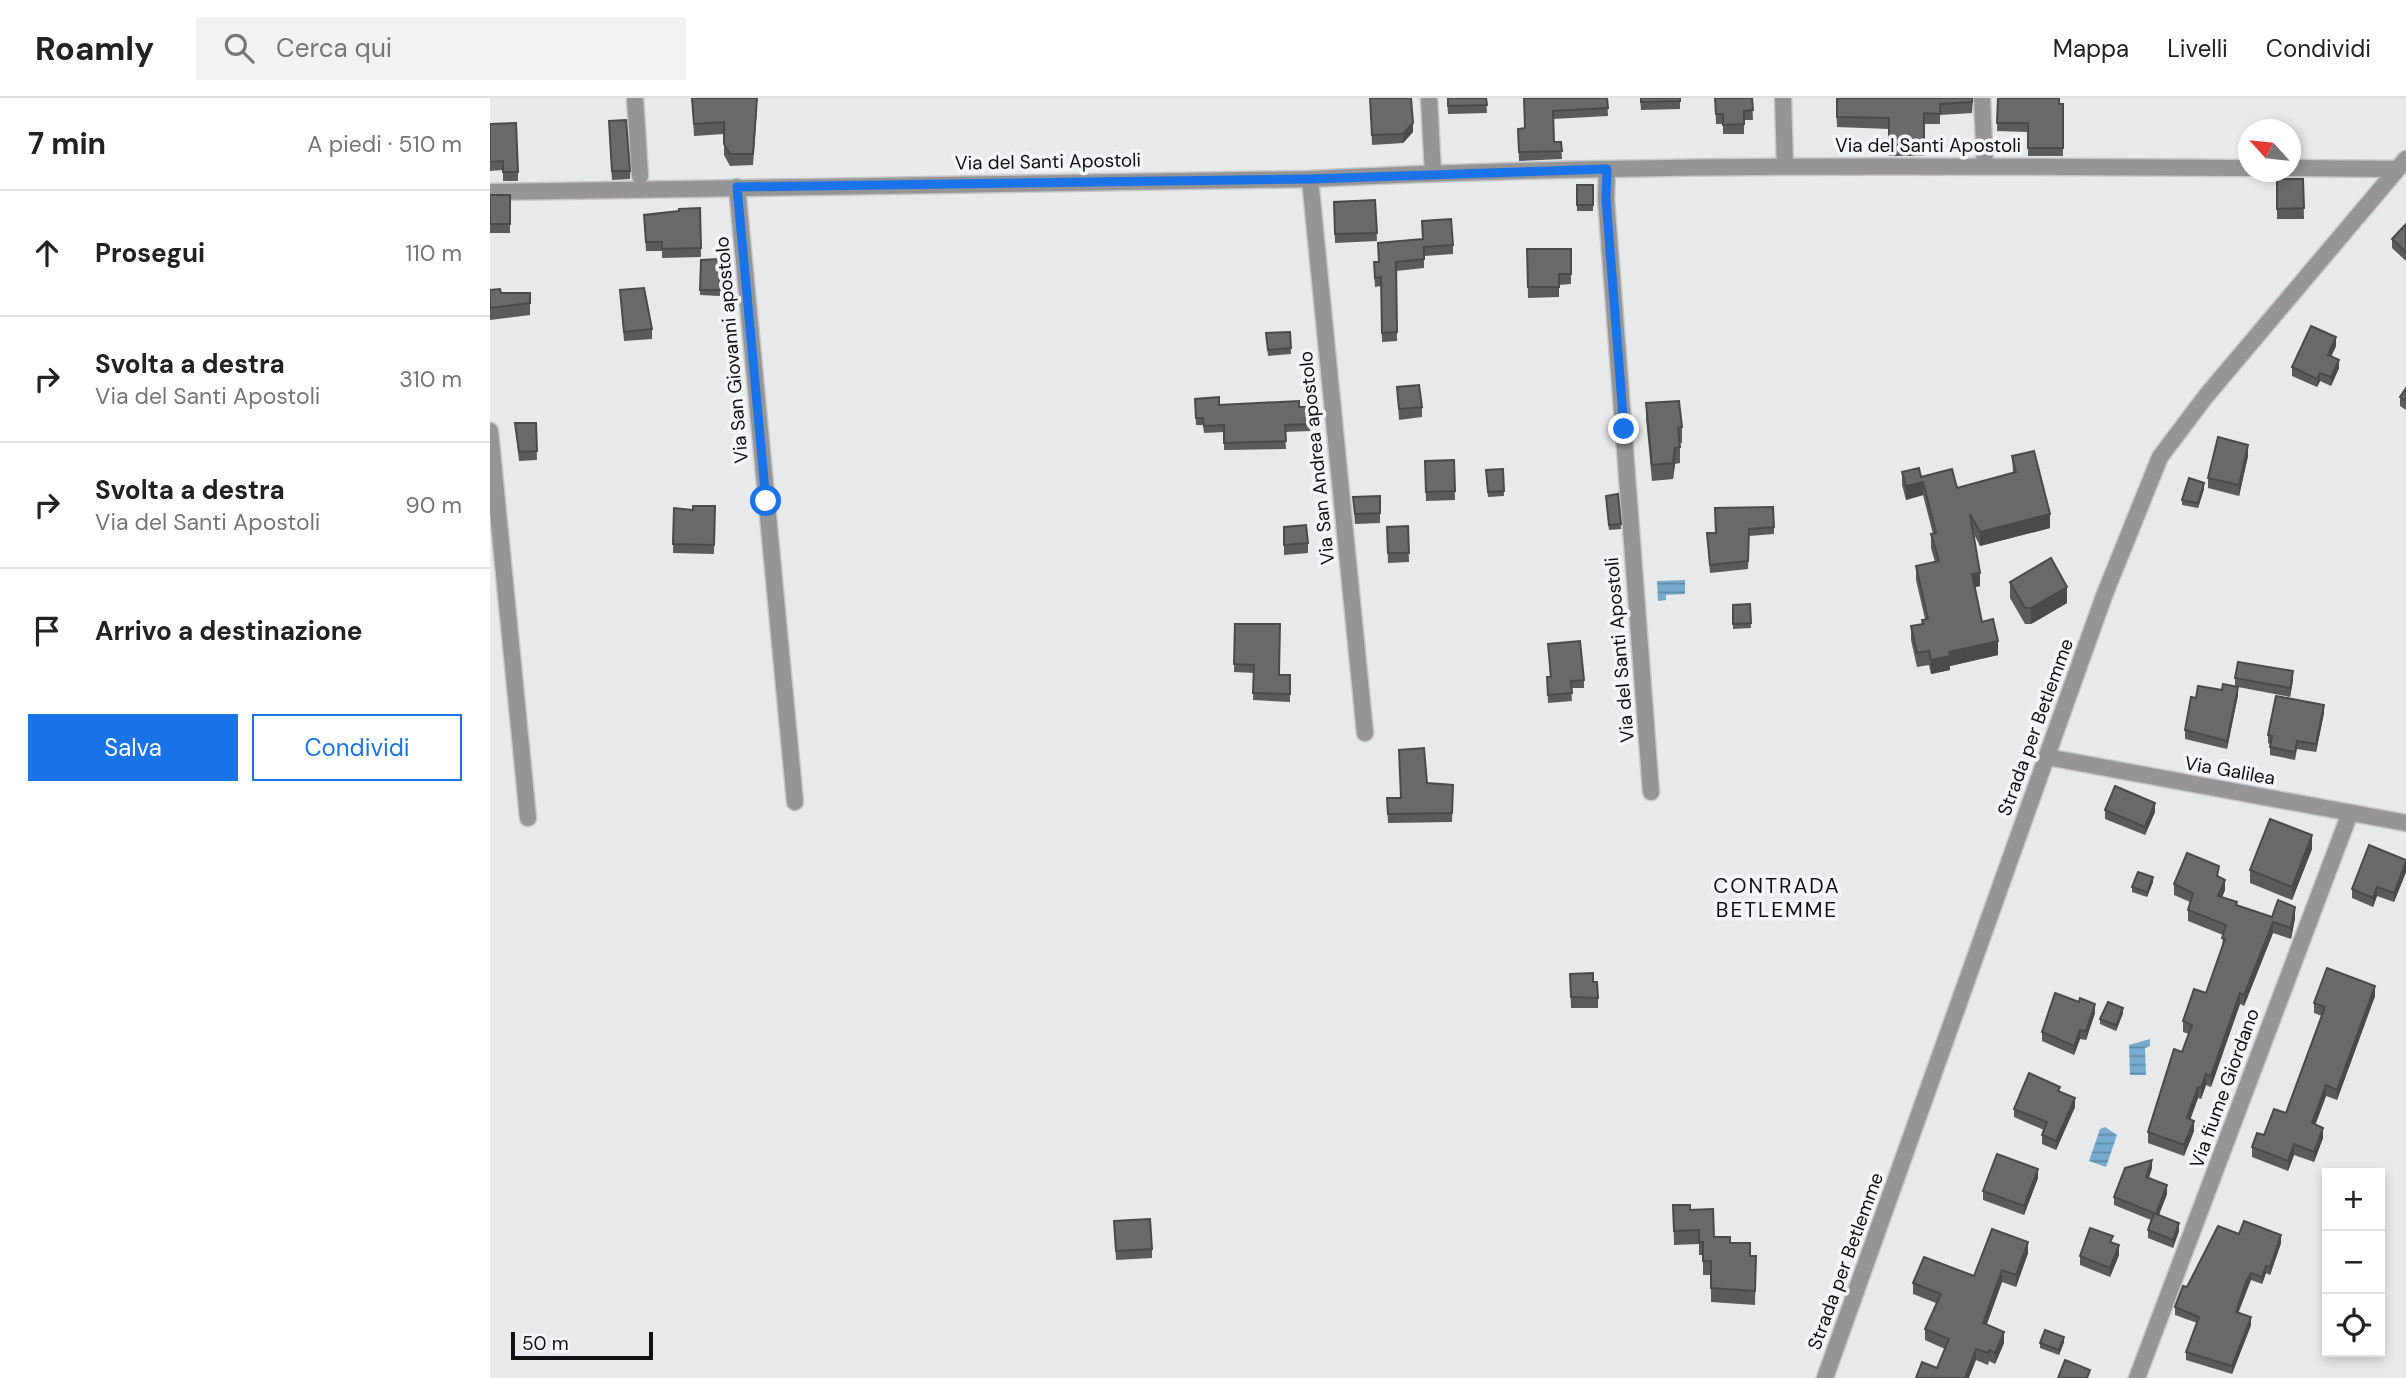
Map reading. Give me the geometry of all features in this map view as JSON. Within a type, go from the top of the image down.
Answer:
[{"type":"street","points":[[635,98],[640,176]]},
{"type":"street","points":[[1429,98],[1433,173]]},
{"type":"street","points":[[1783,98],[1785,166]]},
{"type":"street","points":[[1982,98],[1986,166]]},
{"type":"street","points":[[2301,169],[2401,164]]},
{"type":"street","name":"Strada per Betlemme","points":[[1825,1378],[2104,596],[2160,457],[2206,396],[2401,164]]},
{"type":"street","name":"Via del Santi Apostoli","points":[[490,192],[1310,179],[1433,173],[1785,166],[2238,168]]},
{"type":"street","name":"Via del Santi Apostoli","points":[[1607,169],[1606,199],[1651,792]]},
{"type":"street","name":"Via San Andrea apostolo","points":[[1310,179],[1365,733]]},
{"type":"street","name":"Via San Giovanni apostolo","points":[[737,187],[795,802]]},
{"type":"street","points":[[490,432],[528,818]]},
{"type":"street","name":"Via Galilea","points":[[2047,758],[2406,823]]},
{"type":"street","name":"Via fiume Giordano","points":[[2137,1378],[2350,813]]},
{"type":"water","points":[[1685,580],[1685,594],[1666,595],[1666,600],[1658,601],[1657,581]]},
{"type":"water","points":[[2150,1039],[2150,1046],[2145,1048],[2146,1075],[2130,1075],[2129,1045]]},
{"type":"water","points":[[2105,1127],[2117,1135],[2106,1167],[2089,1161],[2100,1129]]},
{"type":"building","points":[[692,98],[757,98],[753,154],[730,154],[724,144],[724,122],[694,124]]},
{"type":"building","points":[[1370,98],[1411,98],[1413,123],[1403,134],[1372,135]]},
{"type":"building","points":[[1448,98],[1486,98],[1487,105],[1448,106]]},
{"type":"building","points":[[1524,98],[1607,98],[1608,108],[1553,111],[1554,142],[1561,142],[1562,151],[1519,152],[1518,129],[1525,128]]},
{"type":"building","points":[[1641,98],[1680,98],[1680,101],[1641,102]]},
{"type":"building","points":[[1715,98],[1752,98],[1753,110],[1744,111],[1744,124],[1723,125],[1723,114],[1716,114]]},
{"type":"building","points":[[1837,98],[1972,98],[1972,102],[1940,104],[1940,114],[1924,113],[1924,145],[1889,145],[1889,118],[1837,117]]},
{"type":"building","points":[[1998,98],[2059,98],[2059,104],[2063,104],[2063,148],[2028,148],[2028,123],[1997,123]]},
{"type":"building","points":[[626,120],[630,171],[612,171],[609,121]]},
{"type":"building","points":[[516,123],[518,172],[503,172],[503,161],[490,162],[490,124]]},
{"type":"building","points":[[2303,179],[2304,208],[2277,209],[2277,182],[2301,182]]},
{"type":"building","points":[[1577,185],[1593,185],[1593,205],[1577,205]]},
{"type":"building","points":[[490,195],[510,195],[510,224],[490,224]]},
{"type":"building","points":[[1375,200],[1377,233],[1335,234],[1334,202]]},
{"type":"building","points":[[700,208],[701,248],[662,249],[662,242],[646,242],[644,215]]},
{"type":"building","points":[[1451,219],[1453,245],[1424,247],[1424,259],[1396,262],[1397,332],[1382,333],[1381,277],[1375,278],[1374,262],[1379,262],[1378,243],[1423,239],[1422,221]]},
{"type":"building","points":[[2406,224],[2406,252],[2392,239]]},
{"type":"building","points":[[1527,249],[1571,249],[1571,274],[1559,274],[1559,287],[1528,287]]},
{"type":"building","points":[[719,259],[720,290],[700,290],[701,260]]},
{"type":"building","points":[[644,288],[652,329],[624,332],[620,290]]},
{"type":"building","points":[[500,289],[501,293],[530,293],[530,303],[490,308],[490,290]]},
{"type":"building","points":[[2311,326],[2336,337],[2328,355],[2339,360],[2331,377],[2320,373],[2317,379],[2292,367]]},
{"type":"building","points":[[1290,332],[1291,348],[1268,350],[1266,333]]},
{"type":"building","points":[[1419,385],[1422,407],[1399,409],[1397,387]]},
{"type":"building","points":[[2406,388],[2406,401],[2400,397]]},
{"type":"building","points":[[1219,397],[1219,405],[1299,401],[1299,407],[1309,407],[1310,424],[1285,425],[1286,441],[1224,443],[1224,425],[1204,426],[1203,418],[1196,418],[1195,399]]},
{"type":"building","points":[[1679,401],[1682,427],[1678,428],[1680,447],[1675,448],[1673,463],[1652,465],[1646,403]]},
{"type":"building","points":[[515,423],[536,423],[537,451],[519,452]]},
{"type":"building","points":[[2218,437],[2248,445],[2239,485],[2208,478]]},
{"type":"building","points":[[2034,451],[2050,514],[1980,532],[1970,514],[1980,573],[1972,574],[1982,622],[1993,619],[1998,641],[1949,652],[1950,656],[1931,660],[1929,651],[1917,653],[1911,626],[1923,624],[1922,620],[1928,619],[1916,566],[1939,561],[1931,534],[1936,533],[1923,482],[1906,486],[1902,472],[1919,468],[1921,477],[1952,469],[1957,488],[2016,472],[2012,456]]},
{"type":"building","points":[[1454,460],[1455,491],[1426,492],[1425,461]]},
{"type":"building","points":[[1503,469],[1504,491],[1488,492],[1486,470]]},
{"type":"building","points":[[2189,478],[2204,483],[2198,503],[2182,500]]},
{"type":"building","points":[[1618,494],[1621,524],[1609,525],[1606,496]]},
{"type":"building","points":[[1380,496],[1380,513],[1355,514],[1353,497]]},
{"type":"building","points":[[693,506],[715,506],[714,545],[673,544],[674,508],[693,510]]},
{"type":"building","points":[[1773,507],[1774,527],[1749,529],[1748,561],[1710,565],[1707,533],[1716,533],[1715,508]]},
{"type":"building","points":[[1306,525],[1308,543],[1284,545],[1284,527]]},
{"type":"building","points":[[1408,526],[1409,553],[1388,553],[1387,527]]},
{"type":"building","points":[[2051,558],[2067,587],[2031,608],[2025,608],[2010,582]]},
{"type":"building","points":[[1750,604],[1751,623],[1733,624],[1733,605]]},
{"type":"building","points":[[1235,624],[1280,624],[1279,675],[1290,675],[1290,694],[1253,693],[1254,665],[1234,664]]},
{"type":"building","points":[[1580,641],[1584,680],[1571,681],[1572,693],[1548,695],[1547,677],[1551,677],[1548,644]]},
{"type":"building","points":[[2238,662],[2293,671],[2290,688],[2235,678]]},
{"type":"building","points":[[2223,684],[2238,687],[2227,741],[2185,730],[2191,697],[2196,698],[2198,686],[2222,690]]},
{"type":"building","points":[[2276,696],[2324,705],[2316,744],[2297,741],[2295,752],[2270,747],[2272,736],[2268,735]]},
{"type":"building","points":[[1424,748],[1427,783],[1453,785],[1452,813],[1388,814],[1387,798],[1401,798],[1399,750]]},
{"type":"building","points":[[2115,786],[2155,803],[2145,827],[2105,810]]},
{"type":"building","points":[[2270,819],[2312,835],[2292,887],[2250,870]]},
{"type":"building","points":[[2369,845],[2406,860],[2394,893],[2377,887],[2373,898],[2352,889]]},
{"type":"building","points":[[2187,853],[2219,866],[2217,876],[2225,880],[2218,896],[2237,902],[2236,905],[2272,917],[2278,900],[2295,907],[2291,928],[2273,922],[2244,995],[2240,993],[2211,1076],[2206,1074],[2201,1088],[2198,1087],[2187,1118],[2194,1121],[2184,1145],[2148,1132],[2174,1049],[2182,1052],[2192,1025],[2183,1021],[2194,989],[2206,993],[2225,939],[2222,938],[2226,925],[2188,910],[2193,893],[2174,884]]},
{"type":"building","points":[[2138,872],[2153,877],[2147,892],[2132,887]]},
{"type":"building","points":[[2327,968],[2375,986],[2337,1090],[2326,1085],[2312,1123],[2323,1128],[2314,1152],[2294,1144],[2288,1161],[2252,1147],[2257,1133],[2264,1135],[2274,1109],[2286,1113],[2325,1007],[2314,1003]]},
{"type":"building","points":[[1593,973],[1593,982],[1597,982],[1598,998],[1571,997],[1570,974]]},
{"type":"building","points":[[2055,993],[2079,1002],[2080,998],[2095,1004],[2086,1031],[2080,1030],[2074,1046],[2042,1032]]},
{"type":"building","points":[[2108,1002],[2123,1008],[2116,1025],[2100,1019]]},
{"type":"building","points":[[2029,1073],[2060,1087],[2058,1091],[2075,1098],[2056,1141],[2042,1135],[2047,1122],[2014,1109]]},
{"type":"building","points":[[1997,1154],[2038,1169],[2024,1206],[1983,1191]]},
{"type":"building","points":[[2152,1160],[2146,1177],[2167,1185],[2156,1214],[2179,1223],[2173,1240],[2148,1230],[2154,1213],[2114,1197],[2125,1168]]},
{"type":"building","points":[[1673,1205],[1690,1205],[1690,1210],[1713,1209],[1714,1237],[1730,1237],[1730,1243],[1750,1243],[1750,1256],[1756,1256],[1755,1291],[1711,1288],[1711,1261],[1703,1261],[1703,1242],[1699,1242],[1699,1230],[1674,1231]]},
{"type":"building","points":[[1150,1219],[1152,1249],[1116,1251],[1114,1221]]},
{"type":"building","points":[[2244,1221],[2281,1235],[2270,1267],[2266,1266],[2262,1277],[2251,1273],[2246,1282],[2236,1312],[2251,1317],[2232,1366],[2186,1352],[2199,1317],[2175,1307],[2183,1286],[2187,1287],[2218,1226],[2239,1234]]},
{"type":"building","points":[[2090,1228],[2113,1236],[2110,1242],[2119,1245],[2110,1268],[2080,1256]]},
{"type":"building","points":[[1992,1229],[2028,1242],[2016,1275],[2002,1270],[1983,1323],[2004,1332],[1995,1353],[1976,1349],[1965,1378],[1916,1378],[1922,1362],[1937,1368],[1949,1339],[1925,1329],[1941,1294],[1913,1283],[1924,1257],[1974,1276]]},
{"type":"building","points":[[2045,1330],[2064,1337],[2059,1350],[2040,1343]]},
{"type":"building","points":[[2065,1360],[2090,1370],[2087,1378],[2058,1378]]},
{"type":"district","name":"CONTRADA BETLEMME","points":[[1777,898]]},
{"type":"route","points":[[766,501],[737,187],[1310,179],[1607,169],[1606,199],[1624,429]]}]
